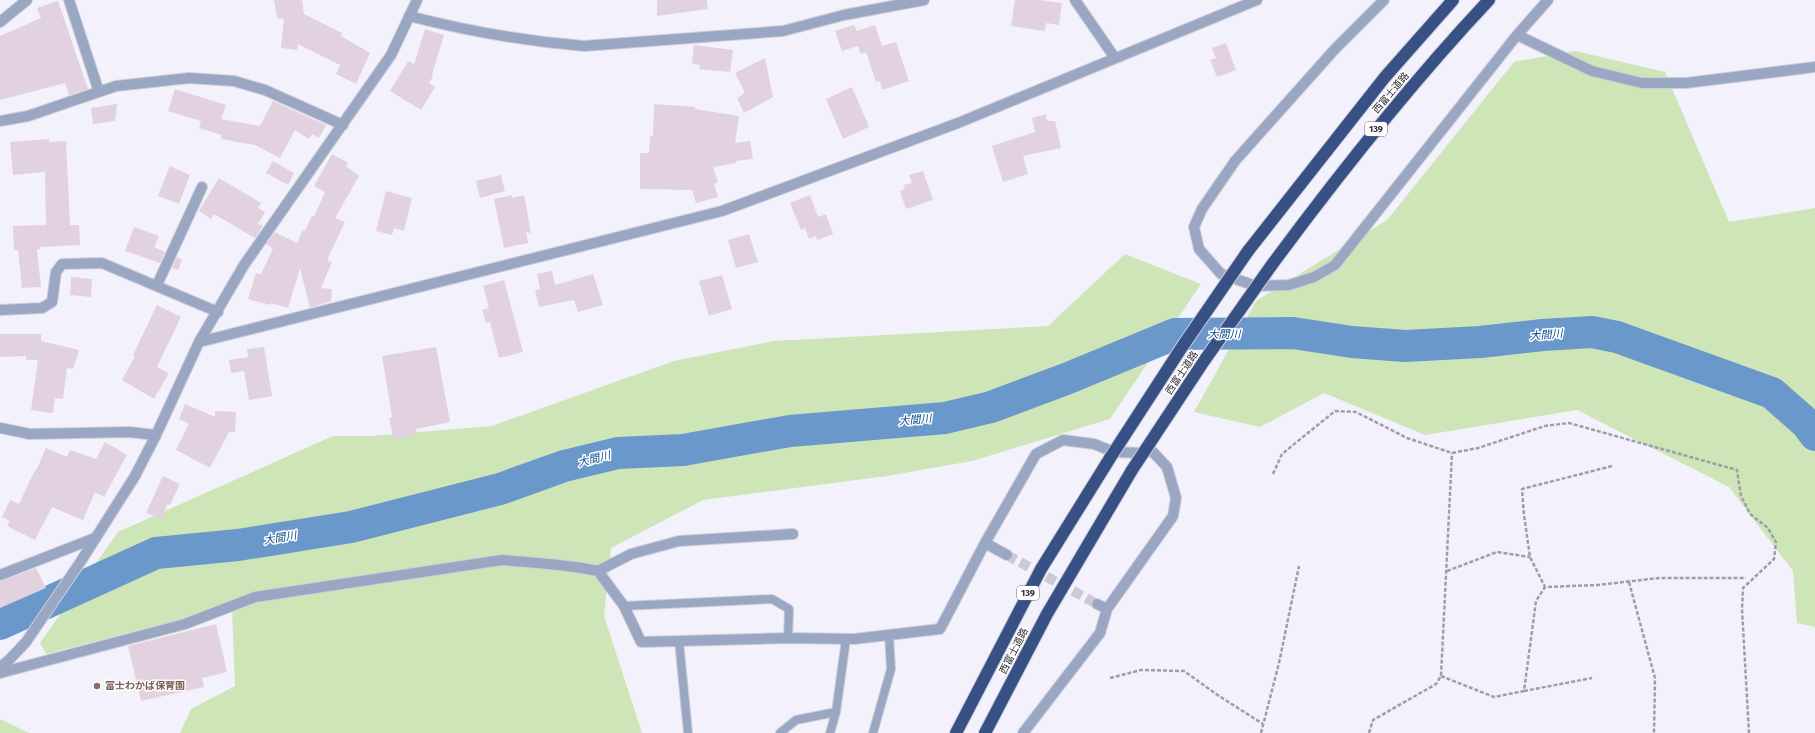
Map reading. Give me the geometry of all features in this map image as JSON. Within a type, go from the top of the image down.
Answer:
[{"type":"highway","name":"西富士道路","points":[[956,733],[1041,568],[1182,347],[1248,251],[1385,77],[1453,0]]},
{"type":"highway","name":"西富士道路","points":[[985,733],[1047,614],[1132,470],[1204,361],[1327,190],[1403,95],[1488,0]]},
{"type":"street","points":[[0,22],[27,0]]},
{"type":"street","points":[[69,0],[99,92]]},
{"type":"street","points":[[0,666],[9,660],[26,642],[81,561],[135,476],[200,342],[244,265],[391,55],[417,0]]},
{"type":"street","points":[[409,16],[468,31],[584,46],[783,31],[844,15],[924,0]]},
{"type":"street","points":[[1075,0],[1115,58]]},
{"type":"street","points":[[200,342],[722,211],[958,123],[1257,0]]},
{"type":"street","points":[[1384,0],[1335,49],[1235,161],[1202,209],[1194,227],[1199,249],[1221,274],[1256,286],[1289,285],[1314,277],[1335,265],[1517,35],[1548,0]]},
{"type":"street","points":[[1517,35],[1592,71],[1642,84],[1686,83],[1815,67]]},
{"type":"street","points":[[0,121],[28,116],[116,86],[189,78],[234,81],[265,90],[343,125]]},
{"type":"street","points":[[157,285],[202,187]]},
{"type":"street","points":[[0,310],[42,308],[52,302],[56,272],[62,264],[102,263],[218,312]]},
{"type":"street","points":[[0,428],[30,434],[129,432],[156,435]]},
{"type":"street","points":[[598,571],[624,606],[641,642],[788,638],[846,639],[940,629],[985,543],[1036,454],[1063,440],[1094,444],[1114,452],[1141,453],[1152,451],[1167,467],[1176,498],[1173,516],[1107,609],[1100,633],[1023,733]]},
{"type":"street","points":[[0,673],[185,624],[255,597],[502,560],[565,565],[598,571],[632,554],[679,541],[793,534]]},
{"type":"street","points":[[0,575],[96,538]]},
{"type":"street","points":[[985,543],[1007,555]]},
{"type":"street","points":[[1097,604],[1107,609]]},
{"type":"lane","points":[[624,606],[772,598],[789,609],[788,638]]},
{"type":"lane","points":[[872,733],[891,669],[889,635]]},
{"type":"lane","points":[[830,733],[836,712],[846,639]]},
{"type":"lane","points":[[679,641],[688,733]]},
{"type":"lane","points":[[780,733],[796,720],[836,712]]},
{"type":"path","points":[[1273,474],[1282,454],[1335,411],[1356,412],[1407,438],[1452,453],[1478,448],[1545,426],[1569,423],[1737,470],[1741,496],[1750,514],[1768,528],[1776,542],[1774,559],[1743,588],[1742,609],[1749,733]]},
{"type":"path","points":[[1369,733],[1373,720],[1436,684],[1441,676],[1452,453]]},
{"type":"path","points":[[1545,587],[1530,557],[1524,516],[1522,488],[1612,466]]},
{"type":"path","points":[[1446,571],[1497,552],[1530,557]]},
{"type":"path","points":[[1261,733],[1279,663],[1299,566]]},
{"type":"path","points":[[1545,587],[1629,582],[1659,578],[1746,578]]},
{"type":"path","points":[[1629,582],[1655,678],[1654,733]]},
{"type":"path","points":[[1524,691],[1536,602],[1545,587]]},
{"type":"path","points":[[1110,678],[1141,670],[1184,671],[1216,694],[1263,724]]},
{"type":"path","points":[[1441,676],[1494,697],[1592,678]]},
{"type":"green space","points":[[1575,51],[1665,72],[1729,222],[1815,208],[1815,627],[1797,623],[1793,571],[1729,487],[1577,410],[1425,435],[1324,393],[1260,427],[1194,412],[1256,301],[1387,220],[1514,62]]},
{"type":"green space","points":[[1125,254],[1201,284],[1110,419],[972,461],[887,476],[703,500],[611,548],[604,616],[642,733],[180,733],[191,709],[235,686],[232,606],[46,654],[40,643],[118,532],[333,436],[371,436],[492,426],[674,361],[774,341],[1048,326]]},
{"type":"green space","points":[[0,719],[29,733],[0,733]]},
{"type":"building","points":[[274,0],[302,0],[304,14],[342,33],[341,36],[370,53],[356,84],[336,74],[340,65],[298,44],[297,50],[281,48],[284,19],[277,18]]},
{"type":"building","points":[[657,0],[707,0],[708,9],[657,16]]},
{"type":"building","points":[[1015,0],[1039,0],[1062,3],[1059,25],[1046,23],[1045,31],[1011,26]]},
{"type":"building","points":[[58,1],[88,89],[69,95],[65,83],[0,100],[0,36],[41,18],[37,8]]},
{"type":"building","points":[[854,25],[857,31],[875,25],[882,46],[896,42],[909,81],[882,90],[880,81],[876,82],[866,52],[861,54],[858,46],[842,51],[835,31]]},
{"type":"building","points":[[425,29],[444,35],[432,75],[433,76],[429,83],[435,87],[421,110],[390,91],[408,61],[414,64]]},
{"type":"building","points":[[1226,43],[1236,70],[1217,77],[1210,60],[1216,58],[1212,48]]},
{"type":"building","points":[[694,45],[733,50],[730,72],[699,69],[700,65],[692,64]]},
{"type":"building","points":[[765,58],[773,97],[744,113],[737,98],[745,93],[735,73]]},
{"type":"building","points":[[852,87],[869,127],[843,139],[826,99]]},
{"type":"building","points":[[175,89],[226,105],[221,119],[260,126],[273,101],[326,125],[319,138],[312,134],[309,139],[295,130],[280,158],[255,145],[221,139],[222,135],[199,128],[201,121],[168,111]]},
{"type":"building","points":[[117,104],[115,121],[93,124],[91,108]]},
{"type":"building","points":[[654,104],[695,107],[695,109],[739,116],[735,143],[750,141],[753,159],[736,161],[736,163],[713,167],[718,182],[714,184],[718,197],[696,203],[692,190],[640,189],[640,153],[649,153],[650,136],[653,136]]},
{"type":"building","points":[[1046,114],[1047,121],[1055,121],[1061,148],[1023,156],[1028,174],[1003,182],[992,146],[1035,132],[1032,118]]},
{"type":"building","points":[[49,139],[49,142],[66,141],[70,225],[79,225],[80,245],[40,247],[40,249],[37,249],[41,287],[22,288],[18,250],[14,250],[13,226],[46,225],[45,172],[13,175],[10,142]]},
{"type":"building","points":[[332,154],[348,163],[346,166],[359,176],[335,218],[345,222],[327,260],[332,262],[321,288],[332,289],[331,301],[310,308],[300,268],[288,308],[248,299],[256,273],[261,274],[273,249],[266,244],[275,232],[297,243],[312,216],[314,217],[325,192],[314,186]]},
{"type":"building","points":[[273,161],[294,173],[288,185],[266,173]]},
{"type":"building","points":[[170,166],[190,175],[179,204],[158,196]]},
{"type":"building","points":[[923,171],[933,200],[906,209],[900,191],[905,189],[904,185],[912,183],[909,175]]},
{"type":"building","points":[[501,175],[505,191],[480,198],[476,181]]},
{"type":"building","points":[[219,178],[261,203],[258,208],[265,212],[258,224],[263,226],[255,238],[214,214],[211,219],[199,211]]},
{"type":"building","points":[[386,191],[412,198],[404,231],[394,228],[392,235],[376,231]]},
{"type":"building","points":[[512,195],[512,198],[524,195],[531,233],[526,232],[528,243],[504,248],[494,199]]},
{"type":"building","points":[[810,195],[818,217],[826,214],[833,234],[817,240],[816,236],[809,239],[805,228],[801,230],[790,203]]},
{"type":"building","points":[[134,227],[159,236],[154,247],[165,252],[160,263],[125,251]]},
{"type":"building","points":[[749,234],[758,262],[736,268],[728,240]]},
{"type":"building","points":[[177,257],[182,260],[178,270],[172,268]]},
{"type":"building","points":[[552,271],[555,285],[593,274],[603,305],[578,312],[574,300],[539,307],[535,290],[540,289],[537,274]]},
{"type":"building","points":[[722,275],[732,309],[709,316],[699,281]]},
{"type":"building","points":[[71,277],[92,279],[91,297],[70,295]]},
{"type":"building","points":[[504,280],[523,352],[499,358],[490,322],[486,323],[482,310],[489,308],[483,286]]},
{"type":"building","points":[[157,305],[181,317],[157,367],[169,373],[154,399],[122,380],[135,356],[133,355]]},
{"type":"building","points":[[0,334],[41,334],[41,341],[79,350],[73,369],[67,368],[63,399],[55,398],[53,413],[31,410],[38,360],[26,360],[26,356],[0,357]]},
{"type":"building","points":[[264,347],[272,396],[249,400],[244,371],[231,373],[229,360],[248,357],[247,349]]},
{"type":"building","points":[[436,347],[450,422],[416,429],[417,434],[394,440],[389,418],[392,417],[382,356]]},
{"type":"building","points":[[185,404],[215,417],[215,411],[236,412],[235,432],[229,432],[210,468],[176,450],[189,424],[179,419]]},
{"type":"building","points":[[105,442],[127,455],[104,497],[95,492],[83,520],[52,507],[35,540],[7,526],[10,521],[2,517],[10,500],[19,504],[46,448],[67,457],[70,450],[96,459]]},
{"type":"building","points":[[163,476],[180,484],[170,505],[167,504],[162,519],[146,513]]},
{"type":"building","points":[[36,568],[46,588],[0,608],[0,581]]},
{"type":"building","points":[[216,624],[227,672],[202,678],[204,687],[141,701],[128,646]]},
{"type":"waterway","name":"大間川","points":[[0,624],[156,553],[238,545],[351,527],[500,489],[564,466],[618,453],[683,450],[790,431],[945,418],[991,407],[1066,379],[1175,334],[1293,333],[1352,342],[1405,346],[1480,342],[1543,335],[1592,332],[1617,337],[1772,393],[1806,423],[1815,435]]},
{"type":"tunnel","points":[[1007,555],[1097,604]]},
{"type":"place","name":"富士わかば保育園","points":[[97,686]]}]
